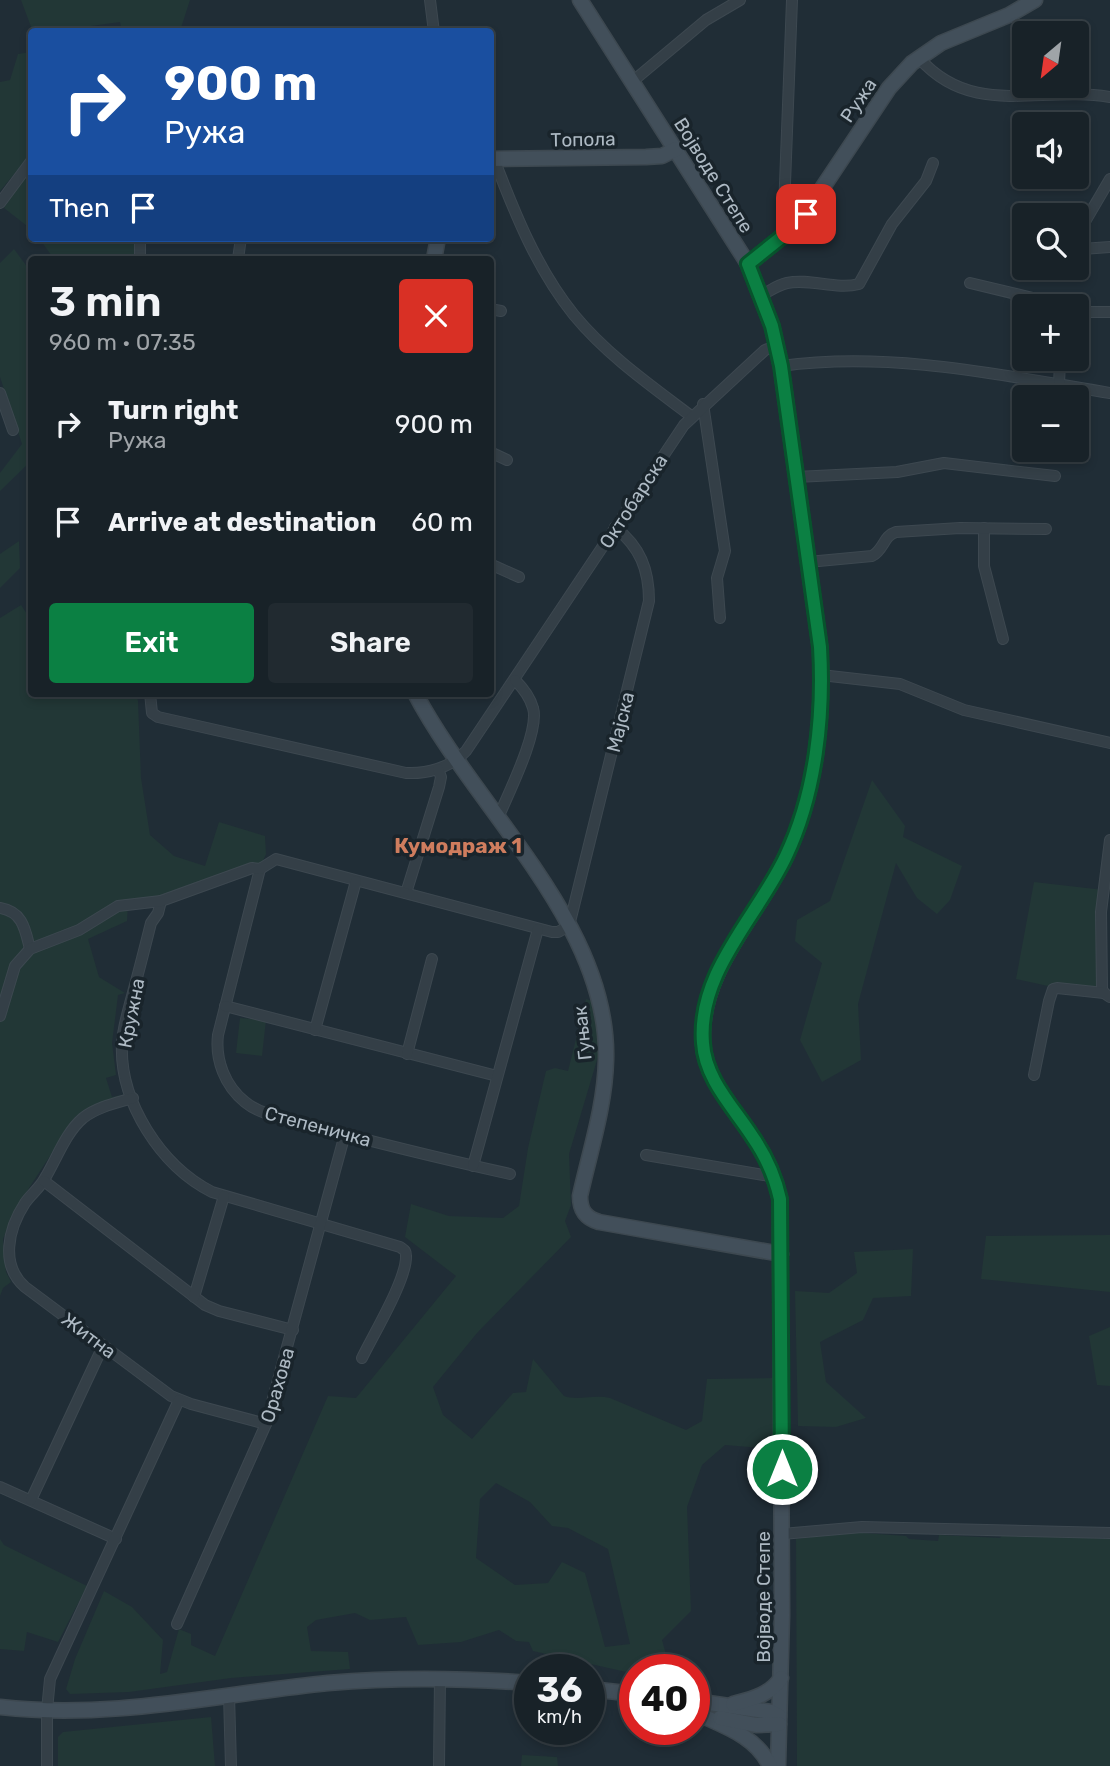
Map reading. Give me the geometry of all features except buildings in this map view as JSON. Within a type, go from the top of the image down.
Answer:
[{"type":"street","points":[[430,0],[434,28]]},
{"type":"street","name":"Војводе Степе","points":[[580,0],[748,264],[762,295],[781,366],[821,675],[814,756],[799,823],[779,870],[719,971],[711,989],[702,1041],[709,1070],[754,1138],[775,1177],[780,1199],[782,1534],[778,1766]]},
{"type":"street","points":[[633,81],[706,20],[740,0]]},
{"type":"street","points":[[783,236],[792,0]]},
{"type":"street","name":"Ружа","points":[[748,264],[783,236],[809,209],[889,88],[919,58],[941,43],[1009,15],[1035,0]]},
{"type":"street","points":[[919,58],[936,74],[965,91],[1009,96],[1071,93],[1110,97]]},
{"type":"street","name":"Топола","points":[[494,159],[646,157],[662,156],[676,149]]},
{"type":"street","points":[[762,295],[779,285],[791,282],[859,284],[892,225],[926,181],[933,163]]},
{"type":"street","points":[[494,164],[525,236],[573,314],[628,368],[691,416]]},
{"type":"street","points":[[0,203],[28,165]]},
{"type":"street","points":[[1089,215],[1110,179]]},
{"type":"street","points":[[1089,248],[1110,247]]},
{"type":"street","points":[[970,282],[1017,294]]},
{"type":"street","points":[[494,310],[501,311]]},
{"type":"street","points":[[1089,312],[1110,312]]},
{"type":"street","name":"Октобарска","points":[[439,769],[466,751],[691,416],[765,350],[777,345]]},
{"type":"street","points":[[781,366],[836,361],[878,361],[939,366],[1059,385],[1060,371]]},
{"type":"street","points":[[1089,390],[1110,393]]},
{"type":"street","points":[[0,393],[13,430]]},
{"type":"street","points":[[703,404],[724,551],[717,578],[720,618]]},
{"type":"street","points":[[494,454],[507,460]]},
{"type":"street","points":[[796,477],[897,472],[944,463],[1055,476]]},
{"type":"street","name":"Мајска","points":[[569,926],[649,601],[645,564],[628,538],[615,527]]},
{"type":"street","points":[[808,562],[872,556],[880,551],[888,536],[897,532],[984,528],[1046,529]]},
{"type":"street","points":[[984,528],[984,566],[1003,639]]},
{"type":"street","points":[[494,566],[519,577]]},
{"type":"street","points":[[821,675],[900,684],[964,710],[1110,743]]},
{"type":"street","points":[[498,818],[521,764],[534,723],[533,708],[515,680]]},
{"type":"street","points":[[150,697],[152,713],[158,717],[405,773],[424,774],[439,769],[439,787],[406,893]]},
{"type":"street","name":"Гуњак","points":[[417,697],[569,926],[595,984],[602,1013],[606,1058],[603,1099],[580,1196],[582,1211],[599,1222],[781,1254]]},
{"type":"street","points":[[1107,995],[1102,989],[1101,912],[1110,840]]},
{"type":"street","points":[[0,1016],[15,966],[30,948],[79,930],[118,906],[161,901],[252,868],[260,869],[270,861],[278,859],[538,929],[558,932],[569,926]]},
{"type":"street","name":"Степеничка","points":[[260,869],[218,1035],[217,1053],[226,1081],[239,1098],[262,1111],[345,1135],[510,1174]]},
{"type":"street","points":[[315,1030],[356,881]]},
{"type":"street","name":"Кружна","points":[[161,901],[158,913],[151,922],[122,1041],[124,1069],[148,1133],[160,1150],[190,1178],[224,1196],[400,1247],[406,1254],[399,1284],[362,1358]]},
{"type":"street","points":[[0,908],[18,915],[22,920],[30,948]]},
{"type":"street","points":[[473,1166],[538,929]]},
{"type":"street","points":[[407,1054],[432,959]]},
{"type":"street","points":[[1034,1075],[1053,989],[1107,995]]},
{"type":"street","points":[[225,1006],[497,1076]]},
{"type":"street","name":"Житна","points":[[133,1098],[100,1108],[79,1122],[44,1181],[23,1206],[12,1229],[9,1251],[14,1276],[103,1346],[179,1400],[266,1424]]},
{"type":"street","name":"Орахова","points":[[177,1624],[266,1424],[345,1135]]},
{"type":"street","points":[[646,1155],[775,1177]]},
{"type":"street","points":[[44,1181],[205,1305],[293,1330]]},
{"type":"street","points":[[194,1297],[224,1196]]},
{"type":"street","points":[[31,1500],[103,1346]]},
{"type":"street","points":[[47,1766],[50,1679],[179,1400]]},
{"type":"street","points":[[0,1487],[116,1539]]},
{"type":"street","points":[[782,1534],[862,1527],[1110,1533]]},
{"type":"street","points":[[728,1705],[766,1693],[776,1685],[781,1676]]},
{"type":"street","points":[[0,1707],[47,1710],[127,1709],[352,1681],[440,1678],[514,1682]]},
{"type":"street","points":[[439,1766],[440,1678]]},
{"type":"street","points":[[229,1695],[231,1766]]},
{"type":"street","points":[[710,1703],[771,1712],[779,1720]]},
{"type":"street","points":[[710,1715],[756,1725],[779,1720]]},
{"type":"street","points":[[710,1719],[743,1735],[759,1749],[770,1766]]},
{"type":"green space","points":[[21,0],[190,0],[181,28],[121,28],[120,22],[77,28],[32,28]]},
{"type":"green space","points":[[28,52],[28,158],[0,191],[0,82],[10,80],[18,54]]},
{"type":"green space","points":[[28,171],[28,227],[4,208]]},
{"type":"green space","points":[[42,242],[137,242],[138,256],[52,256]]},
{"type":"green space","points":[[14,249],[28,268],[28,464],[0,491],[0,473],[22,444],[0,377],[0,263]]},
{"type":"green space","points":[[19,541],[20,568],[0,588],[0,554]]},
{"type":"green space","points":[[21,605],[28,616],[28,697],[137,697],[141,778],[150,835],[174,856],[205,866],[219,822],[265,836],[266,854],[262,863],[176,897],[128,904],[127,921],[88,939],[99,977],[125,993],[118,995],[112,1043],[116,1075],[106,1078],[112,1097],[121,1095],[122,1099],[98,1103],[76,1116],[16,1208],[3,1239],[6,1272],[11,1282],[3,1288],[0,1296],[0,618]]},
{"type":"green space","points":[[872,780],[905,826],[903,837],[962,866],[950,900],[937,914],[917,898],[896,863],[858,1004],[861,1060],[822,1082],[800,1040],[822,963],[795,941],[797,920],[830,901]]},
{"type":"green space","points":[[1034,882],[1104,890],[1102,989],[1057,988],[1016,979]]},
{"type":"green space","points":[[586,999],[595,1002],[600,1050],[569,1154],[571,1205],[565,1221],[571,1237],[477,1333],[433,1387],[443,1415],[472,1439],[513,1393],[526,1392],[533,1359],[564,1396],[610,1398],[686,1430],[702,1421],[707,1379],[773,1378],[773,1449],[725,1445],[702,1465],[687,1507],[691,1611],[662,1640],[666,1654],[619,1654],[619,1670],[605,1667],[605,1654],[546,1654],[533,1651],[529,1642],[516,1641],[499,1630],[461,1642],[418,1645],[406,1617],[370,1620],[355,1613],[316,1620],[307,1627],[311,1651],[348,1652],[350,1669],[231,1678],[129,1692],[70,1694],[66,1689],[75,1659],[104,1591],[132,1607],[163,1640],[160,1674],[167,1672],[179,1629],[191,1634],[191,1645],[215,1656],[328,1396],[356,1398],[456,1276],[405,1237],[411,1204],[449,1216],[503,1218],[519,1206],[528,1148],[546,1071],[555,1068],[568,1071]],"holes":[[[496,1483],[530,1502],[552,1526],[568,1528],[608,1549],[630,1644],[605,1647],[585,1573],[562,1562],[548,1583],[515,1585],[476,1558],[480,1499]]]},
{"type":"green space","points":[[240,1018],[266,1020],[262,1056],[236,1053]]},
{"type":"green space","points":[[1110,1235],[1110,1292],[981,1279],[986,1236]]},
{"type":"green space","points":[[913,1249],[911,1296],[873,1298],[863,1320],[820,1342],[826,1382],[866,1418],[836,1427],[798,1426],[795,1291],[829,1293],[857,1273],[854,1252]]},
{"type":"green space","points":[[1110,1327],[1110,1386],[1097,1385],[1089,1336]]},
{"type":"green space","points":[[848,1532],[938,1541],[939,1535],[1000,1538],[1003,1533],[1110,1539],[1110,1766],[797,1766],[796,1539]]},
{"type":"green space","points":[[0,1539],[4,1545],[87,1586],[58,1642],[27,1632],[24,1651],[0,1649]]},
{"type":"green space","points":[[211,1717],[215,1766],[58,1766],[58,1737],[63,1732]]},
{"type":"green space","points":[[522,1755],[557,1757],[558,1766],[521,1766]]},
{"type":"district","name":"Кумодраж 1","points":[[458,846]]},
{"type":"route","points":[[782,1469],[780,1199],[775,1177],[754,1138],[709,1070],[702,1041],[707,1004],[719,971],[773,880],[794,836],[808,789],[817,728],[821,685],[820,647],[781,366],[762,295],[748,264],[806,214]]}]
